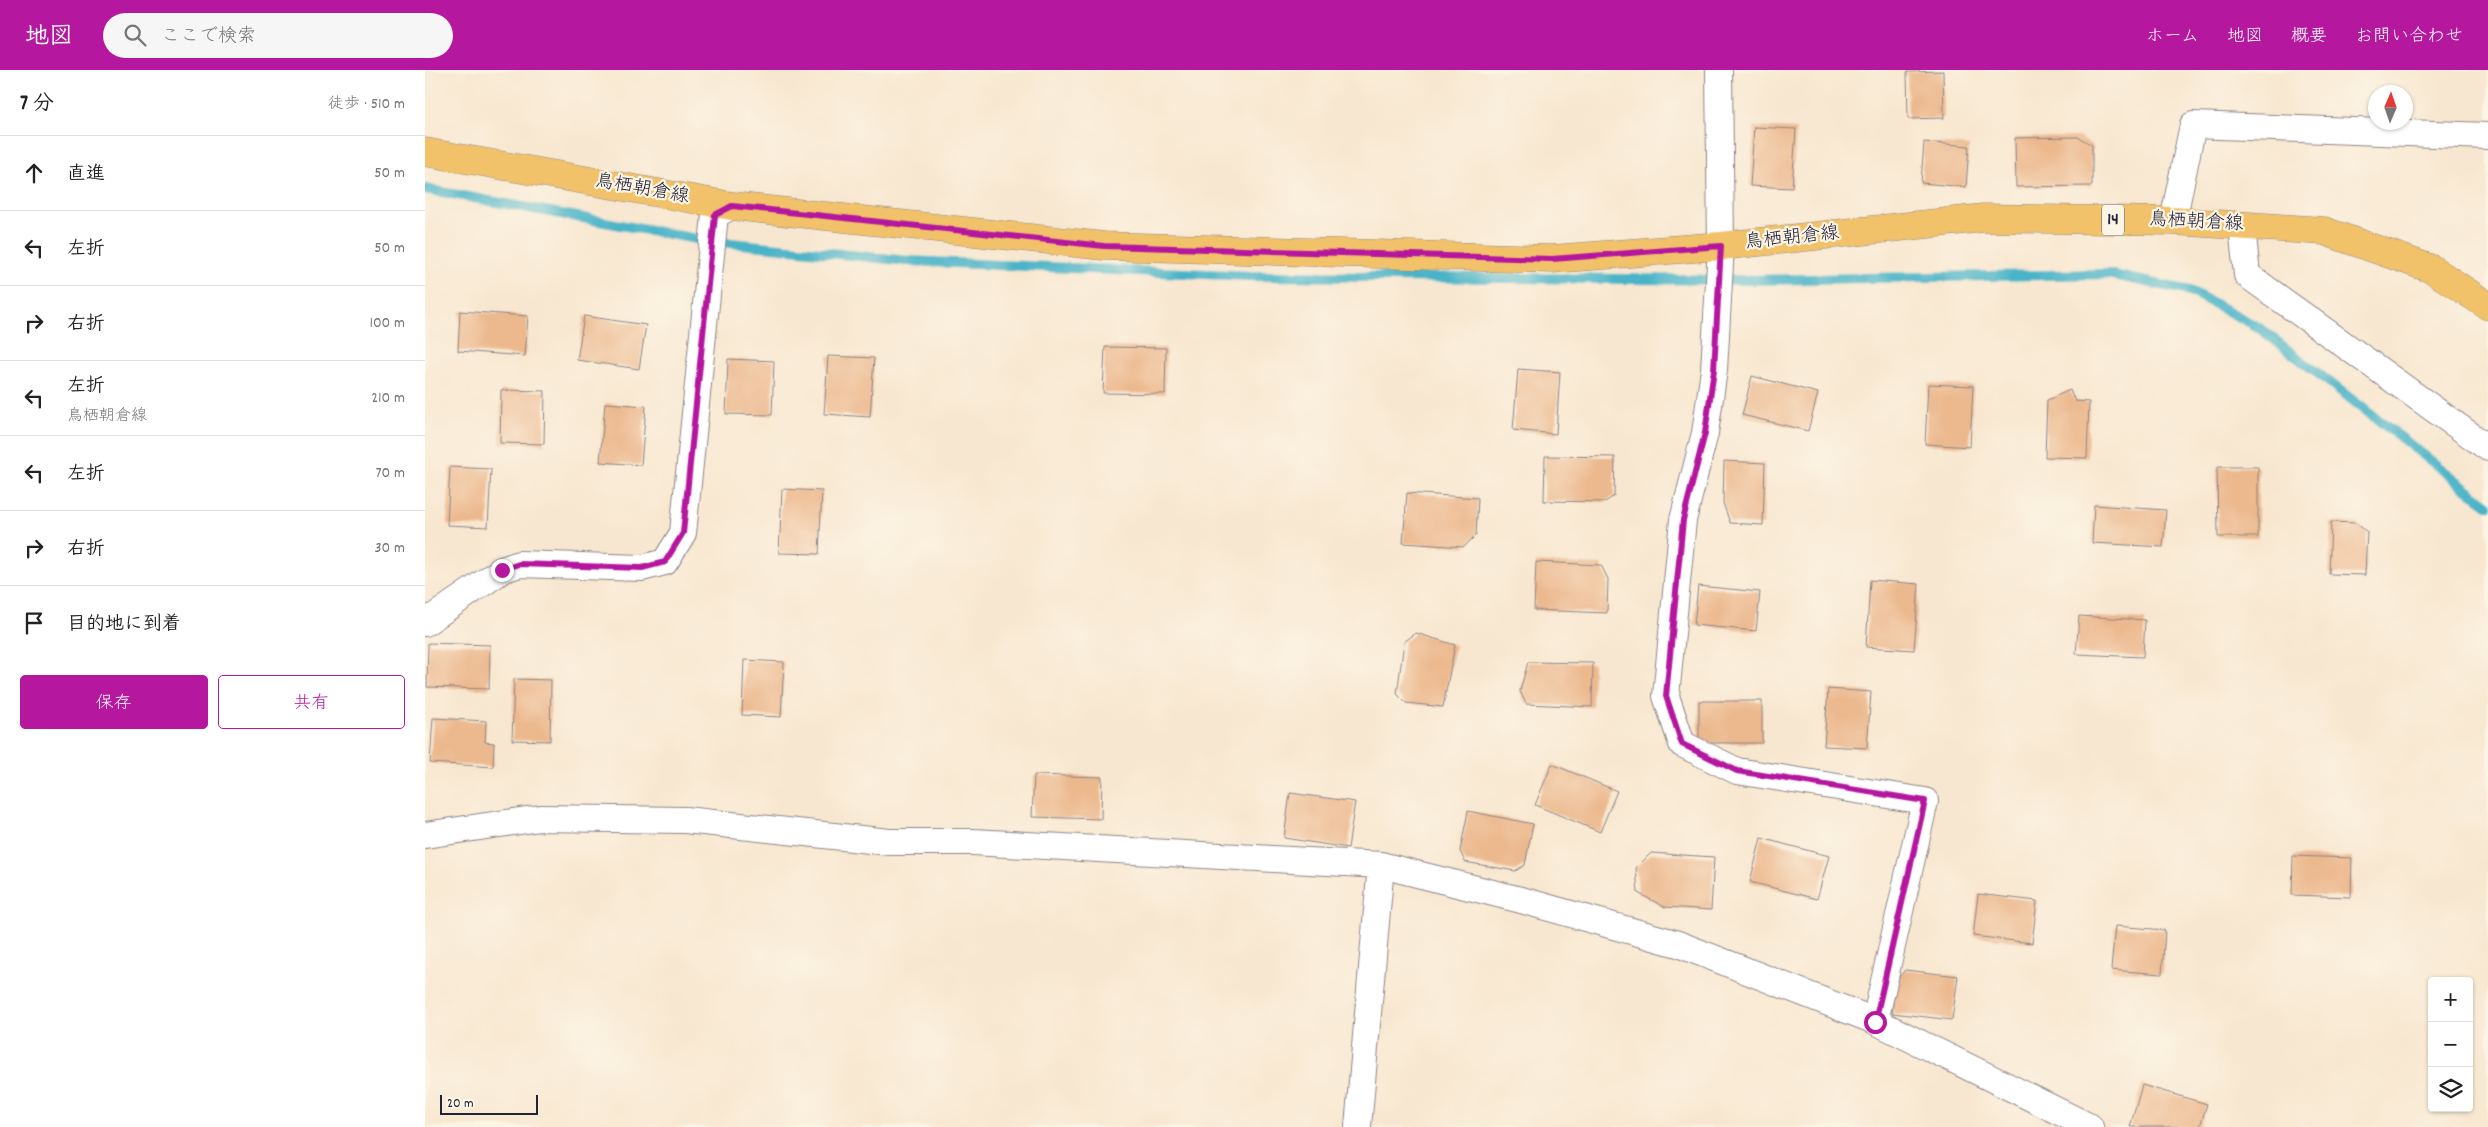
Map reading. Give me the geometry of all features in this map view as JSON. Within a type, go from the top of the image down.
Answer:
[{"type":"main road","name":"鳥栖朝倉線","points":[[425,152],[723,211],[1104,246],[1552,259],[1721,246],[1983,218],[2173,221],[2324,231],[2432,269],[2488,306]]},
{"type":"street","points":[[1719,70],[1721,246],[1714,370],[1705,433],[1683,520],[1666,696],[1682,744],[1737,771],[1925,801],[1875,1022]]},
{"type":"street","points":[[2173,221],[2193,125],[2488,136]]},
{"type":"street","points":[[425,623],[502,570],[519,564],[642,568],[665,562],[683,533],[708,289],[723,211]]},
{"type":"street","points":[[2242,226],[2247,275],[2488,448]]},
{"type":"street","points":[[425,835],[540,818],[685,820],[889,842],[973,842],[1381,865],[1521,900],[1678,944],[1875,1022],[2090,1127]]},
{"type":"street","points":[[1358,1127],[1381,865]]},
{"type":"building","points":[[1943,71],[1944,118],[1908,119],[1907,72]]},
{"type":"building","points":[[1754,127],[1796,129],[1792,188],[1750,186]]},
{"type":"building","points":[[2078,137],[2092,145],[2092,186],[2016,187],[2015,138]]},
{"type":"building","points":[[1924,142],[1969,146],[1966,187],[1921,183]]},
{"type":"building","points":[[460,311],[528,316],[525,356],[458,351]]},
{"type":"building","points":[[584,316],[646,325],[639,369],[577,360]]},
{"type":"building","points":[[1105,347],[1166,348],[1165,394],[1103,393]]},
{"type":"building","points":[[828,356],[874,358],[870,417],[824,414]]},
{"type":"building","points":[[728,359],[774,361],[772,415],[726,414]]},
{"type":"building","points":[[1518,369],[1560,372],[1556,434],[1513,430]]},
{"type":"building","points":[[1752,376],[1818,393],[1808,431],[1742,415]]},
{"type":"building","points":[[1928,384],[1973,386],[1970,447],[1925,444]]},
{"type":"building","points":[[501,390],[545,391],[544,444],[500,443]]},
{"type":"building","points":[[2070,390],[2075,401],[2089,402],[2087,458],[2045,457],[2047,400]]},
{"type":"building","points":[[605,403],[646,406],[641,465],[600,462]]},
{"type":"building","points":[[1545,456],[1615,457],[1614,496],[1605,502],[1544,501]]},
{"type":"building","points":[[1724,461],[1765,463],[1763,525],[1730,523],[1723,503]]},
{"type":"building","points":[[450,467],[491,469],[488,527],[447,525]]},
{"type":"building","points":[[2217,467],[2258,467],[2258,537],[2218,537]]},
{"type":"building","points":[[782,489],[822,491],[819,554],[779,553]]},
{"type":"building","points":[[1407,493],[1478,498],[1476,535],[1464,547],[1403,543]]},
{"type":"building","points":[[2094,505],[2166,510],[2163,547],[2092,543]]},
{"type":"building","points":[[2331,522],[2356,523],[2367,532],[2365,575],[2329,574]]},
{"type":"building","points":[[1536,562],[1601,565],[1608,579],[1607,613],[1534,610]]},
{"type":"building","points":[[1870,580],[1919,584],[1914,650],[1866,647]]},
{"type":"building","points":[[1698,586],[1760,592],[1756,631],[1694,625]]},
{"type":"building","points":[[2079,616],[2145,620],[2143,657],[2076,654]]},
{"type":"building","points":[[1416,633],[1455,645],[1443,707],[1406,703],[1397,694],[1404,642]]},
{"type":"building","points":[[428,643],[490,645],[489,689],[427,687]]},
{"type":"building","points":[[744,660],[784,662],[781,717],[742,715]]},
{"type":"building","points":[[1528,662],[1593,663],[1592,707],[1526,704],[1520,691]]},
{"type":"building","points":[[514,679],[551,680],[550,741],[512,740]]},
{"type":"building","points":[[1828,689],[1871,692],[1867,748],[1824,746]]},
{"type":"building","points":[[1699,701],[1762,701],[1762,743],[1699,743]]},
{"type":"building","points":[[433,718],[486,721],[485,742],[494,743],[493,767],[430,763]]},
{"type":"building","points":[[1552,764],[1617,791],[1600,832],[1535,805]]},
{"type":"building","points":[[1034,775],[1102,777],[1101,819],[1032,817]]},
{"type":"building","points":[[1290,793],[1355,802],[1348,848],[1284,838]]},
{"type":"building","points":[[1468,811],[1533,824],[1525,865],[1515,871],[1465,862],[1460,851]]},
{"type":"building","points":[[1761,838],[1829,856],[1817,899],[1750,882]]},
{"type":"building","points":[[1651,853],[1714,857],[1711,910],[1665,907],[1638,893],[1636,868]]},
{"type":"building","points":[[2293,856],[2352,858],[2351,897],[2292,895]]},
{"type":"building","points":[[1978,894],[2037,901],[2032,943],[1973,936]]},
{"type":"building","points":[[2115,926],[2165,930],[2162,974],[2111,970]]},
{"type":"building","points":[[1905,970],[1958,976],[1952,1020],[1892,1013],[1896,981]]},
{"type":"building","points":[[2142,1085],[2207,1104],[2200,1127],[2130,1127]]},
{"type":"waterway","points":[[425,189],[702,240],[909,261],[1251,276],[1742,280],[2108,274],[2190,291],[2258,327],[2488,505]]},
{"type":"route","points":[[502,570],[519,564],[642,568],[665,562],[683,533],[715,215],[732,206],[1104,246],[1552,259],[1721,246],[1714,370],[1705,433],[1683,520],[1666,696],[1682,744],[1737,771],[1925,801],[1875,1022]]}]
